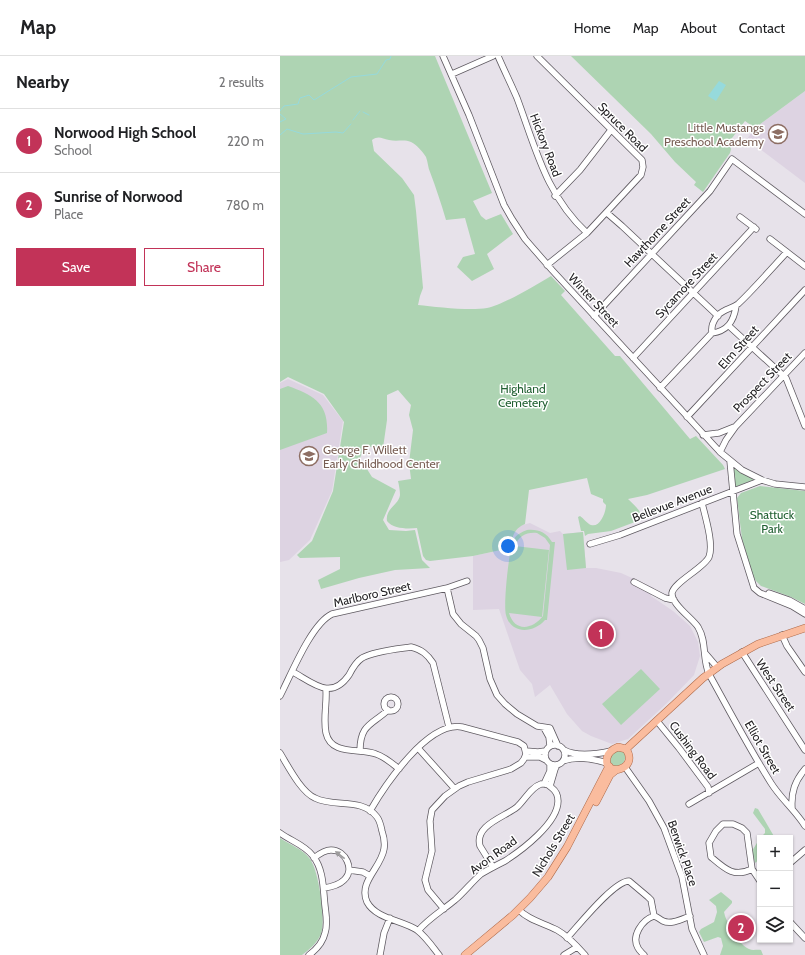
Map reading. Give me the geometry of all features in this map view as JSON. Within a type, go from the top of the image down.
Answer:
[{"type":"main road","points":[[626,749],[717,667],[762,642],[805,628]]},
{"type":"main road","points":[[618,747],[626,749],[629,757],[628,763],[624,767],[616,770],[611,768],[608,764],[608,756],[611,751],[618,747]]},
{"type":"main road","name":"Nichols Street","points":[[573,841],[608,764]]},
{"type":"main road","name":"Nichols Street","points":[[472,955],[520,911],[553,877],[610,775],[616,770]]},
{"type":"main road","name":"Nichols Street","points":[[465,955],[520,911]]},
{"type":"street","name":"Winter Street","points":[[443,56],[469,115],[504,205],[525,238],[547,265],[687,418],[730,461],[742,470],[762,480],[775,484],[805,487]]},
{"type":"street","points":[[452,74],[493,56]]},
{"type":"street","name":"Hickory Road","points":[[498,56],[516,97],[546,178],[555,196],[577,224],[587,233]]},
{"type":"street","name":"Spruce Road","points":[[537,56],[642,160],[644,168],[641,175],[607,213],[587,233],[547,265]]},
{"type":"street","points":[[555,196],[580,170],[611,130]]},
{"type":"street","name":"Hawthorne Street","points":[[594,316],[710,191],[732,159],[805,214]]},
{"type":"street","points":[[607,213],[718,316]]},
{"type":"street","name":"Sycamore Street","points":[[633,358],[755,228],[740,217]]},
{"type":"street","points":[[770,238],[805,266]]},
{"type":"street","points":[[712,333],[711,327],[718,316],[724,310],[736,306],[787,252]]},
{"type":"street","name":"Elm Street","points":[[687,418],[805,290]]},
{"type":"street","points":[[660,388],[712,333],[729,326],[735,314],[736,306]]},
{"type":"street","points":[[729,326],[783,375],[789,383],[805,426]]},
{"type":"street","name":"Prospect Street","points":[[720,452],[736,426],[805,353]]},
{"type":"street","name":"Prospect Street","points":[[703,435],[725,431],[736,426]]},
{"type":"street","points":[[730,461],[738,540],[751,581],[759,589],[805,614]]},
{"type":"street","name":"Bellevue Avenue","points":[[590,544],[620,535],[762,480]]},
{"type":"street","points":[[634,582],[665,598],[674,600],[679,584],[708,558],[710,541],[702,503]]},
{"type":"street","name":"Marlboro Street","points":[[280,696],[311,635],[326,617],[332,614],[447,588],[466,581]]},
{"type":"street","points":[[447,588],[453,614],[461,624],[479,640],[483,648],[492,685],[497,695],[505,704],[537,726],[547,728],[558,746],[568,752],[583,754],[611,751]]},
{"type":"street","points":[[773,596],[794,602],[805,609]]},
{"type":"street","name":"Elliot Street","points":[[674,600],[694,621],[699,629],[703,638],[705,663],[709,674],[759,764],[778,793],[792,808],[805,826]]},
{"type":"street","points":[[782,635],[787,646],[805,672]]},
{"type":"street","points":[[293,672],[326,690],[340,685],[357,663],[366,656],[411,647],[418,649],[427,654],[433,663],[449,727]]},
{"type":"street","name":"West Street","points":[[742,652],[805,750]]},
{"type":"street","points":[[705,653],[717,667]]},
{"type":"street","points":[[326,690],[325,723],[328,738],[335,746],[344,750],[369,752],[380,755],[399,769]]},
{"type":"street","points":[[360,751],[360,738],[364,729],[388,710]]},
{"type":"street","name":"Cushing Road","points":[[657,721],[708,787],[709,793]]},
{"type":"street","points":[[370,811],[399,769],[418,748],[434,735],[449,727],[462,727],[515,741],[522,744],[526,754]]},
{"type":"street","points":[[547,728],[550,746]]},
{"type":"street","points":[[526,754],[545,751],[550,746],[558,746]]},
{"type":"street","points":[[418,748],[454,788]]},
{"type":"street","points":[[547,785],[555,769],[565,756],[564,750]]},
{"type":"street","points":[[545,751],[544,756],[548,762],[550,771],[547,785]]},
{"type":"street","points":[[280,753],[303,788],[314,798],[324,801],[358,805],[375,814],[380,821],[385,844],[381,859],[370,876],[366,886],[366,900],[374,910],[418,931],[439,955]]},
{"type":"street","points":[[526,754],[540,757],[548,762],[560,763],[570,759],[580,759],[608,764]]},
{"type":"street","points":[[444,909],[428,890],[425,880],[432,851],[430,821],[432,810],[454,788],[468,782],[511,769],[521,763],[526,754]]},
{"type":"street","points":[[689,804],[759,764]]},
{"type":"street","name":"Berwick Place","points":[[624,767],[649,801],[664,828],[682,877],[692,929],[704,955]]},
{"type":"street","points":[[792,808],[792,791],[799,776],[805,769]]},
{"type":"street","points":[[493,867],[480,846],[479,838],[481,833],[490,824],[518,806],[540,784],[547,785]]},
{"type":"street","name":"Avon Road","points":[[418,931],[478,877],[510,857],[542,831],[556,810],[558,803],[556,793],[547,785]]},
{"type":"street","points":[[752,869],[741,874],[733,873],[711,857],[709,843],[716,831],[723,824],[733,824],[742,828],[747,833],[752,869],[757,876]]},
{"type":"street","points":[[280,833],[303,847],[314,858],[318,865],[324,888],[327,922],[326,930],[320,944],[309,955]]},
{"type":"street","points":[[314,858],[324,852],[335,850],[343,856],[347,862],[349,870],[347,877],[341,883],[324,888]]},
{"type":"street","points":[[793,860],[805,850]]},
{"type":"street","points":[[349,870],[363,872],[370,876]]},
{"type":"street","points":[[567,938],[609,892],[617,885],[625,881],[629,881],[648,897],[653,908],[654,916]]},
{"type":"street","points":[[520,911],[530,918],[559,931],[585,955]]},
{"type":"street","points":[[644,955],[638,947],[636,937],[640,927],[649,918],[654,916],[670,922],[690,916]]},
{"type":"street","points":[[380,955],[384,933],[390,918]]},
{"type":"street","points":[[793,925],[805,938]]},
{"type":"street","points":[[564,955],[577,947]]},
{"type":"shaded area","name":"Little Mustangs Preschool Academy","points":[[805,91],[805,183],[747,139],[755,128]]},
{"type":"shaded area","name":"George F. Willett Early Childhood Center","points":[[288,379],[323,395],[343,421],[332,491],[310,540],[289,560],[280,562],[280,383]]},
{"type":"shaded area","points":[[530,523],[550,533],[560,531],[563,534],[583,532],[586,568],[596,568],[621,573],[654,588],[651,596],[673,611],[690,626],[698,642],[700,656],[694,675],[667,703],[628,739],[612,744],[582,731],[567,714],[550,685],[535,697],[532,684],[520,670],[499,609],[473,610],[473,556],[510,548],[516,529],[519,526]]},
{"type":"green space","name":"Highland Cemetery","points":[[280,56],[435,56],[492,193],[473,201],[481,216],[486,220],[501,214],[513,234],[487,254],[494,269],[472,281],[457,267],[463,257],[475,254],[465,218],[446,220],[426,157],[419,148],[408,141],[392,141],[379,138],[372,140],[374,151],[402,178],[414,195],[423,288],[418,305],[462,309],[487,308],[510,299],[551,276],[565,291],[561,295],[615,356],[620,356],[690,439],[696,436],[725,469],[647,495],[628,499],[638,510],[643,519],[611,531],[588,534],[585,536],[584,531],[581,531],[578,517],[580,516],[591,525],[597,524],[604,515],[606,505],[603,502],[603,499],[591,494],[587,478],[529,490],[525,524],[516,531],[510,548],[473,556],[430,561],[426,560],[423,556],[417,528],[397,527],[393,526],[387,521],[388,513],[400,495],[398,481],[411,479],[409,463],[413,430],[409,415],[411,405],[398,390],[387,395],[387,420],[383,448],[364,446],[360,458],[372,477],[396,490],[383,520],[389,530],[415,530],[422,560],[430,568],[395,570],[359,578],[321,589],[318,580],[340,569],[340,557],[300,558],[297,555],[312,541],[333,491],[344,422],[324,394],[288,377],[280,382]]},
{"type":"green space","points":[[571,56],[805,56],[805,91],[755,128],[745,121],[729,142],[731,149],[730,153],[703,192],[694,185],[696,182],[675,162],[651,134]]},
{"type":"green space","points":[[288,386],[305,393],[318,402],[325,414],[327,433],[280,450],[280,389]]},
{"type":"green space","points":[[733,469],[736,469],[753,480],[735,487]]},
{"type":"green space","name":"Shattuck Park","points":[[760,486],[805,491],[805,604],[761,586],[753,576],[742,539],[737,498],[741,493]]},
{"type":"green space","points":[[527,530],[535,530],[547,536],[552,542],[555,542],[547,620],[535,628],[523,630],[513,626],[506,615],[505,609],[508,564],[512,544],[514,539],[520,533]],"holes":[[[529,533],[537,533],[545,538],[550,545],[543,616],[542,617],[549,550],[515,546],[523,535]],[[509,613],[542,617],[534,624],[524,627],[515,624]]]},
{"type":"green space","points":[[583,532],[586,568],[567,570],[563,534]]},
{"type":"green space","points":[[641,669],[660,689],[621,725],[602,704]]},
{"type":"green space","points":[[620,750],[625,753],[624,762],[616,767],[611,765],[610,759],[612,755]]},
{"type":"green space","points":[[755,808],[758,809],[773,835],[763,835],[765,833],[765,829],[753,813]]},
{"type":"green space","points":[[280,838],[300,850],[310,859],[319,885],[323,918],[321,934],[313,946],[302,955],[280,955]]},
{"type":"green space","points":[[757,843],[757,861],[755,863],[752,851]]},
{"type":"green space","points":[[721,892],[732,901],[724,912],[735,935],[745,947],[750,950],[761,950],[763,955],[720,955],[723,946],[721,938],[718,937],[704,942],[699,932],[701,929],[714,922],[717,912],[716,906],[709,900]]},
{"type":"water","points":[[719,81],[726,85],[716,101],[708,96]]},
{"type":"waterway","points":[[280,111],[284,106],[298,104],[300,98],[309,95],[314,100],[351,77],[377,74],[386,60],[390,59],[391,56]]},
{"type":"waterway","points":[[353,120],[360,111]]},
{"type":"waterway","points":[[363,112],[369,115]]},
{"type":"waterway","points":[[280,114],[286,119],[280,122]]},
{"type":"waterway","points":[[280,135],[287,129],[303,134],[343,133],[351,124]]},
{"type":"place","name":"Little Mustangs Preschool Academy","points":[[778,134]]},
{"type":"place","name":"George F. Willett Early Childhood Center","points":[[309,456]]},
{"type":"place","name":"Norwood High School","points":[[601,634]]},
{"type":"place","name":"Sunrise of Norwood","points":[[741,928]]}]
